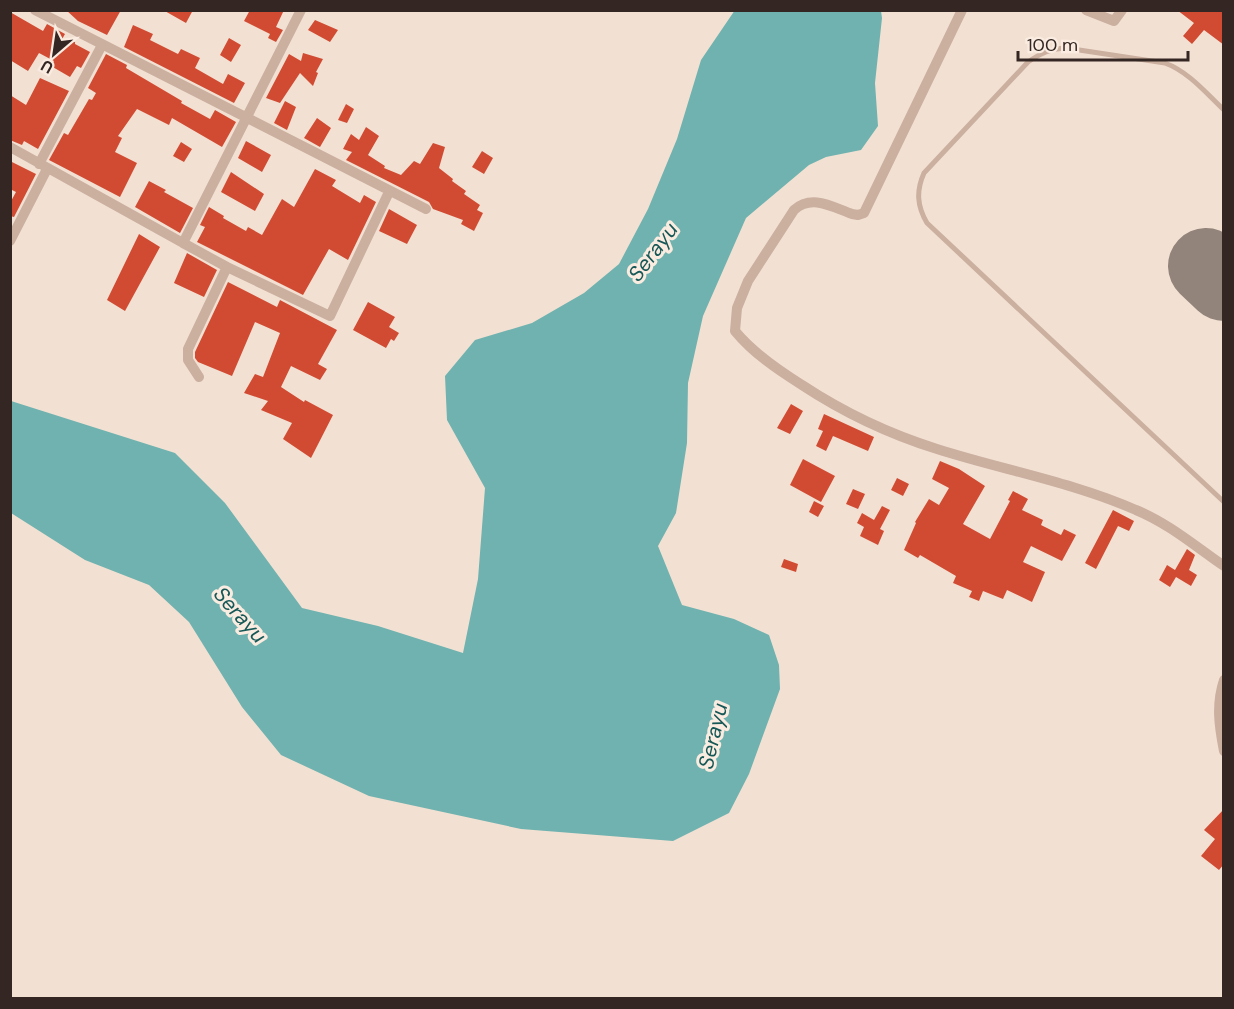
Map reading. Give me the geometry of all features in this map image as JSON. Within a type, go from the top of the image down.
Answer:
[{"type":"street","points":[[35,10],[426,209]]},
{"type":"street","points":[[183,243],[300,10]]},
{"type":"street","points":[[962,10],[864,213],[852,214],[815,201],[806,202],[794,210],[748,281],[737,308],[735,331],[753,350],[781,372],[834,406],[935,449],[1091,492],[1138,510],[1173,530],[1224,566]]},
{"type":"street","points":[[1086,10],[1114,21],[1122,10]]},
{"type":"street","points":[[10,241],[43,166],[102,45]]},
{"type":"street","points":[[10,147],[227,267],[330,316],[389,192]]},
{"type":"street","points":[[199,377],[188,360],[187,353],[227,267]]},
{"type":"street","points":[[1224,680],[1220,689],[1218,713],[1224,751]]},
{"type":"lane","points":[[1224,110],[1186,75],[1165,63],[1066,48],[1052,49],[1040,53],[1028,62],[924,173],[919,185],[918,200],[927,223],[1224,502]]},
{"type":"water","name":"Serayu","points":[[735,10],[881,11],[882,18],[875,83],[878,126],[861,150],[826,157],[809,165],[746,218],[703,316],[688,383],[687,443],[676,513],[658,546],[682,605],[734,619],[769,635],[779,665],[780,689],[749,774],[729,813],[673,841],[521,829],[369,796],[281,755],[242,707],[189,622],[149,585],[85,560],[11,513],[11,401],[175,453],[225,503],[302,608],[378,626],[463,653],[478,579],[485,488],[447,420],[445,376],[475,340],[532,323],[584,293],[619,264],[648,209],[677,139],[701,60]]},
{"type":"building","points":[[66,10],[121,10],[107,35],[78,21]]},
{"type":"building","points":[[163,10],[193,10],[186,23]]},
{"type":"building","points":[[250,10],[284,10],[276,27],[283,30],[276,42],[268,38],[270,34],[244,21]]},
{"type":"building","points":[[1177,10],[1224,10],[1224,45],[1204,30],[1192,44],[1183,36],[1194,23]]},
{"type":"building","points":[[10,12],[43,31],[47,24],[65,34],[61,41],[75,42],[90,52],[81,68],[77,66],[70,77],[51,66],[54,61],[39,53],[28,71],[10,60]]},
{"type":"building","points":[[315,20],[338,30],[330,42],[308,30]]},
{"type":"building","points":[[133,25],[153,34],[150,40],[178,54],[181,49],[200,58],[195,68],[223,84],[228,74],[245,83],[234,103],[124,47]]},
{"type":"building","points":[[229,38],[241,45],[231,62],[220,55]]},
{"type":"building","points":[[303,53],[323,59],[316,72],[318,73],[313,86],[300,73],[280,103],[266,98],[289,54],[301,61]]},
{"type":"building","points":[[106,54],[127,65],[126,68],[182,101],[181,103],[210,119],[215,110],[236,122],[222,147],[172,118],[169,125],[137,109],[118,136],[122,138],[115,152],[137,163],[120,197],[49,160],[64,133],[68,135],[89,99],[92,100],[96,93],[88,88]]},
{"type":"building","points":[[40,78],[69,91],[38,149],[24,141],[22,145],[10,140],[10,95],[26,105]]},
{"type":"building","points":[[285,101],[296,107],[287,130],[274,123]]},
{"type":"building","points":[[346,104],[354,109],[347,123],[338,120]]},
{"type":"building","points":[[317,118],[331,128],[320,147],[304,138]]},
{"type":"building","points":[[366,127],[379,136],[368,155],[385,166],[384,168],[401,175],[414,161],[420,164],[433,143],[445,147],[439,168],[466,191],[464,194],[480,205],[477,210],[483,213],[474,231],[461,224],[463,220],[433,209],[429,202],[346,160],[352,152],[343,149],[351,134],[359,140]]},
{"type":"building","points":[[246,141],[271,155],[262,172],[238,158]]},
{"type":"building","points":[[181,142],[192,149],[184,162],[173,156]]},
{"type":"building","points":[[482,151],[493,158],[484,174],[472,167]]},
{"type":"building","points":[[10,161],[36,174],[14,217],[10,216],[10,203],[16,192],[10,189]]},
{"type":"building","points":[[315,169],[336,180],[332,186],[360,203],[364,195],[376,202],[348,260],[329,249],[303,295],[197,242],[205,227],[200,225],[209,207],[246,231],[248,227],[262,235],[282,199],[294,207]]},
{"type":"building","points":[[231,172],[264,194],[255,211],[221,192]]},
{"type":"building","points":[[149,181],[193,208],[180,233],[135,207]]},
{"type":"building","points":[[389,209],[417,225],[407,244],[379,231]]},
{"type":"building","points":[[139,234],[160,247],[125,311],[107,300]]},
{"type":"building","points":[[187,253],[217,270],[204,297],[174,283]]},
{"type":"building","points":[[228,282],[277,307],[280,300],[337,330],[318,364],[327,369],[320,380],[291,366],[281,387],[304,402],[305,400],[333,415],[311,458],[283,439],[292,423],[261,410],[268,401],[244,393],[255,374],[263,377],[280,333],[255,322],[232,376],[198,362],[195,358],[195,352]]},
{"type":"building","points":[[368,302],[395,317],[389,327],[399,333],[394,341],[391,339],[386,348],[353,330]]},
{"type":"building","points":[[791,404],[803,411],[790,434],[777,428]]},
{"type":"building","points":[[824,414],[874,437],[868,451],[833,436],[826,451],[816,446],[823,431],[818,429]]},
{"type":"building","points":[[803,459],[835,476],[821,502],[790,485]]},
{"type":"building","points":[[940,461],[959,469],[985,486],[963,524],[990,539],[1013,491],[1028,499],[1022,510],[1043,520],[1041,525],[1061,535],[1064,529],[1076,535],[1062,561],[1031,546],[1023,562],[1045,572],[1032,602],[1007,590],[1003,599],[983,591],[979,601],[969,597],[972,591],[953,583],[956,576],[920,555],[918,558],[904,550],[915,522],[929,499],[939,505],[949,488],[932,479]]},
{"type":"building","points":[[897,478],[909,484],[903,496],[891,490]]},
{"type":"building","points":[[853,489],[865,494],[858,509],[846,504]]},
{"type":"building","points":[[814,501],[824,506],[818,517],[809,512]]},
{"type":"building","points":[[882,506],[890,510],[880,529],[884,531],[878,545],[860,536],[864,527],[857,523],[862,513],[874,520]]},
{"type":"building","points":[[1113,510],[1134,521],[1129,531],[1118,526],[1096,569],[1085,563]]},
{"type":"building","points":[[1187,549],[1195,555],[1189,570],[1197,575],[1191,586],[1176,577],[1170,587],[1159,580],[1167,565],[1175,570]]},
{"type":"building","points":[[784,559],[798,564],[796,572],[781,567]]},
{"type":"building","points":[[1224,809],[1224,864],[1219,870],[1201,856],[1215,839],[1204,830]]},
{"type":"runway","points":[[1206,266],[1224,283]]}]
